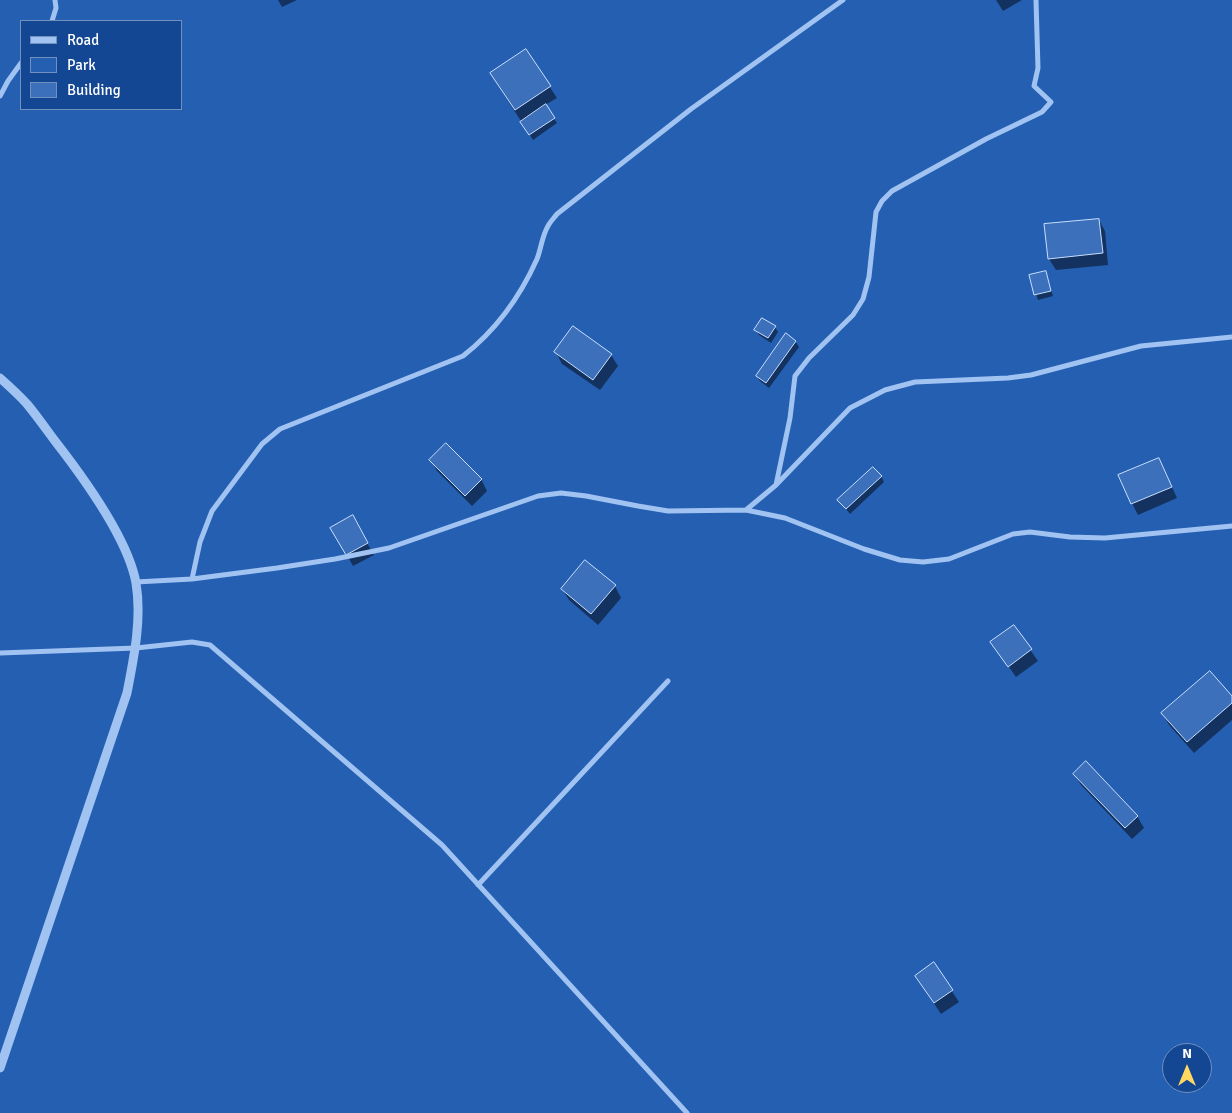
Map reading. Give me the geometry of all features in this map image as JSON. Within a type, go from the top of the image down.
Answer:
[{"type":"street","points":[[52,20],[56,0]]},
{"type":"street","points":[[192,579],[200,542],[212,512],[262,444],[280,429],[463,356],[480,343],[500,322],[537,259],[547,226],[557,214],[691,109],[843,0]]},
{"type":"street","points":[[776,485],[790,418],[795,376],[809,358],[853,315],[863,299],[869,277],[876,212],[882,201],[892,191],[986,139],[1042,112],[1050,102],[1034,86],[1038,68],[1036,0]]},
{"type":"street","points":[[0,96],[20,64]]},
{"type":"street","points":[[746,510],[776,485],[850,408],[885,390],[915,382],[1008,378],[1031,375],[1141,346],[1232,337]]},
{"type":"street","points":[[0,378],[27,404],[98,501],[124,548],[136,582],[138,610],[136,648],[127,693],[0,1068]]},
{"type":"street","points":[[136,582],[192,579],[296,565],[389,548],[538,496],[561,493],[668,511],[746,510],[785,518],[864,549],[900,560],[923,562],[949,559],[1013,534],[1030,532],[1070,537],[1105,538],[1232,526]]},
{"type":"street","points":[[0,653],[136,648],[192,642],[210,645],[442,845],[687,1113]]},
{"type":"street","points":[[478,884],[668,681]]},
{"type":"green space","points":[[0,0],[1232,0],[1232,1113],[0,1113]]},
{"type":"building","points":[[526,49],[551,86],[515,110],[490,73]]},
{"type":"building","points":[[546,104],[555,118],[529,135],[520,122]]},
{"type":"building","points":[[1099,219],[1103,253],[1048,259],[1044,224]]},
{"type":"building","points":[[1046,271],[1051,291],[1034,295],[1029,275]]},
{"type":"building","points":[[762,318],[776,326],[768,338],[754,330]]},
{"type":"building","points":[[573,326],[612,354],[593,380],[554,352]]},
{"type":"building","points":[[786,333],[796,341],[766,383],[756,376]]},
{"type":"building","points":[[446,443],[482,479],[465,496],[429,460]]},
{"type":"building","points":[[1159,458],[1172,487],[1131,504],[1118,475]]},
{"type":"building","points":[[873,467],[882,476],[846,509],[837,500]]},
{"type":"building","points":[[353,515],[368,543],[346,555],[330,528]]},
{"type":"building","points":[[585,560],[616,585],[591,614],[561,589]]},
{"type":"building","points":[[1014,625],[1032,649],[1008,667],[990,642]]},
{"type":"building","points":[[1210,671],[1232,696],[1232,703],[1187,742],[1161,713]]},
{"type":"building","points":[[1086,761],[1138,816],[1125,828],[1073,774]]},
{"type":"building","points":[[934,962],[953,990],[934,1003],[915,976]]}]
